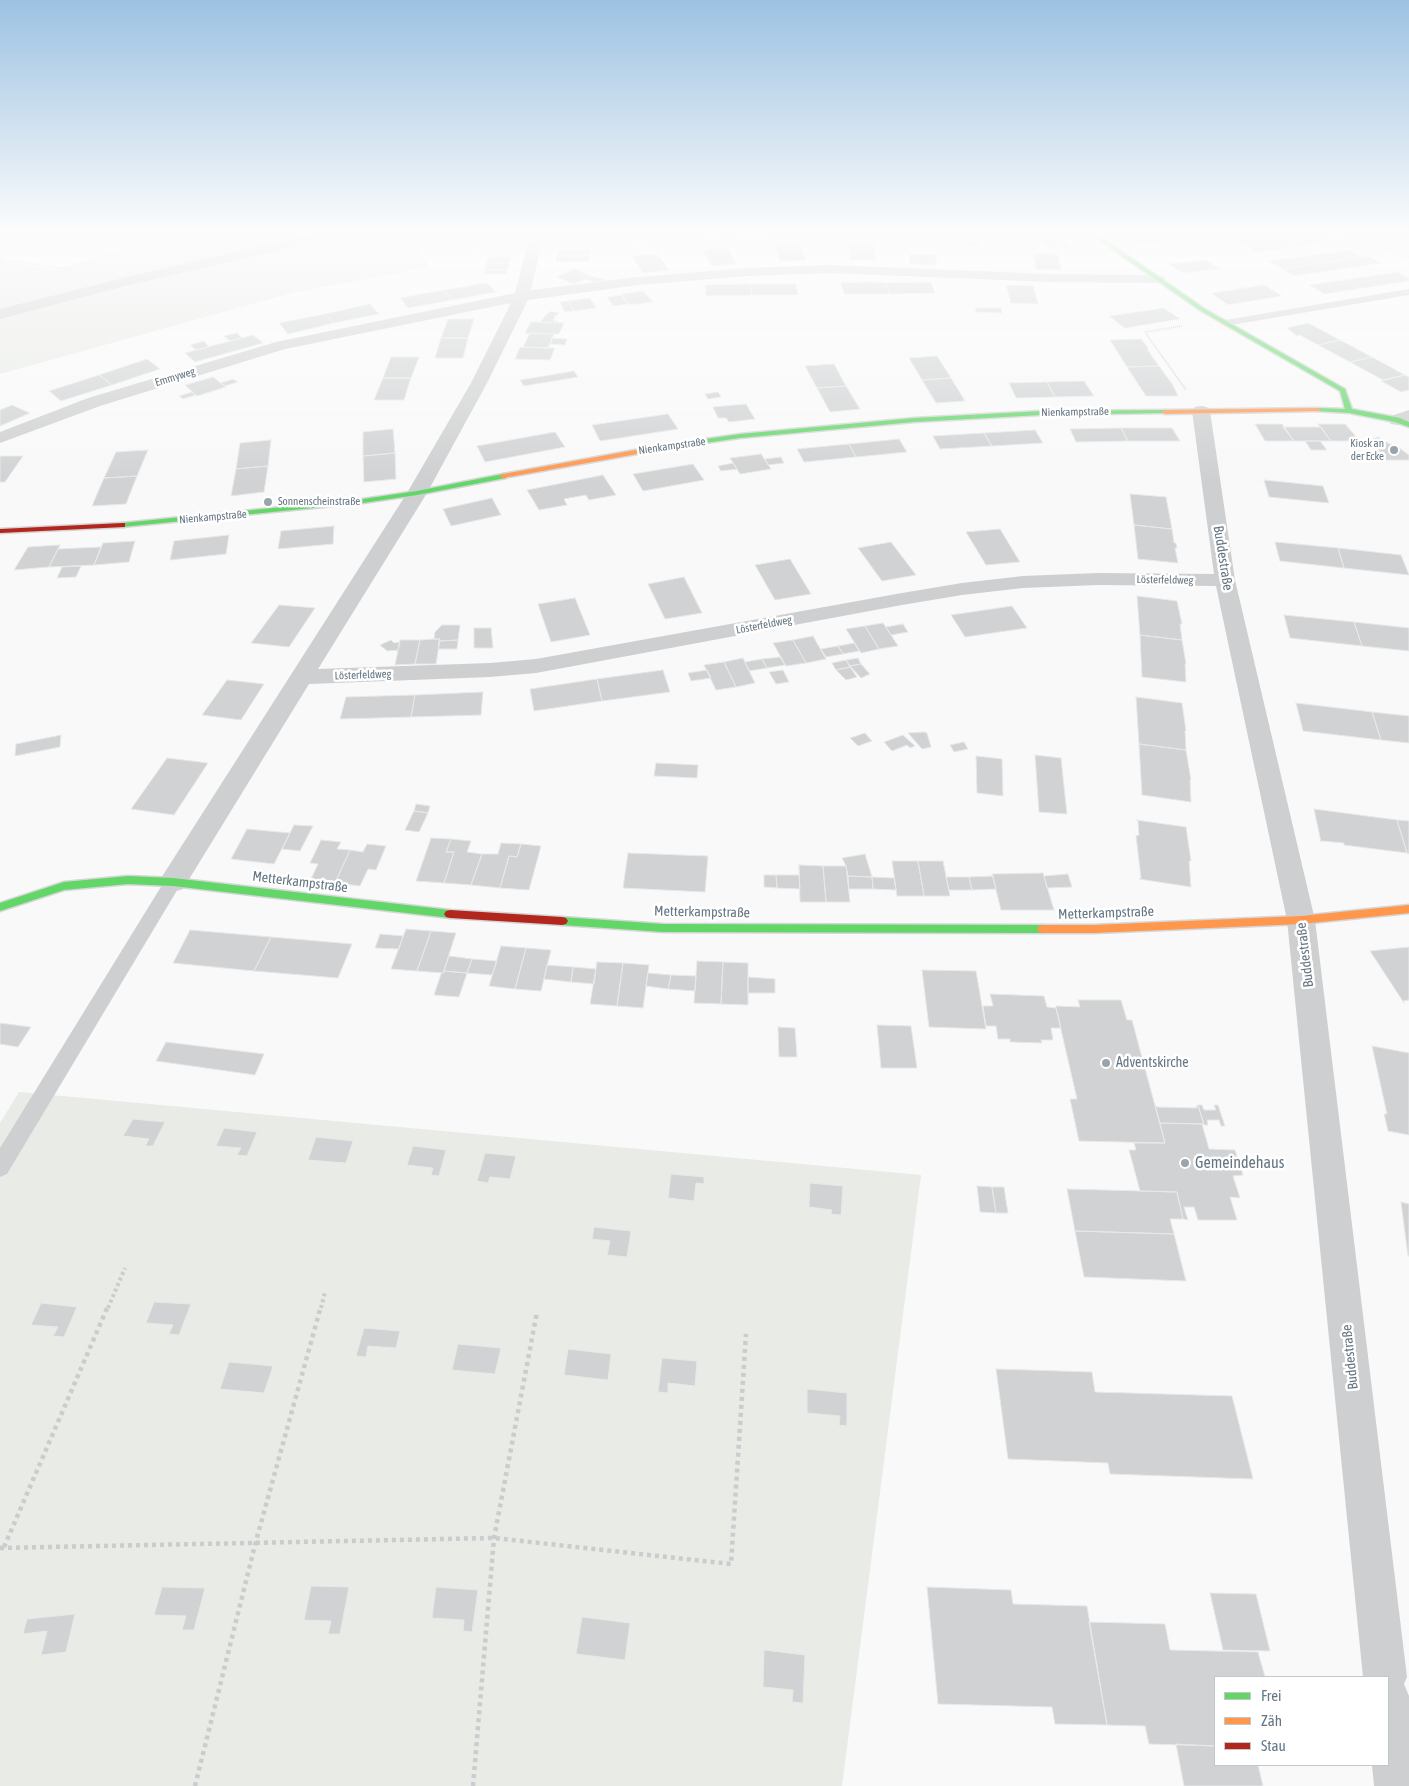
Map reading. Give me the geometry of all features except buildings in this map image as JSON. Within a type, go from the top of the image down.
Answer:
[{"type":"street","name":"Emmyweg","points":[[0,438],[94,402],[282,345],[417,317]]},
{"type":"street","points":[[173,882],[417,493],[478,383],[511,317]]},
{"type":"street","points":[[1215,317],[1343,390],[1349,411]]},
{"type":"street","name":"Nienkampstraße","points":[[0,531],[171,521],[299,509],[417,493],[578,461],[740,436],[934,419],[1041,413],[1200,410],[1349,411],[1405,420]]},
{"type":"street","name":"Buddestraße","points":[[1200,410],[1225,580],[1301,920],[1385,1676]]},
{"type":"street","name":"Lösterfeldweg","points":[[303,677],[490,670],[536,666],[902,599],[1014,583],[1098,579],[1225,580]]},
{"type":"street","name":"Metterkampstraße","points":[[0,907],[64,886],[128,880],[173,882],[426,912],[662,928],[1094,929],[1301,920],[1409,909]]},
{"type":"street","points":[[1389,1708],[1398,1786]]},
{"type":"lane","points":[[1222,322],[1251,317]]},
{"type":"lane","points":[[0,1167],[173,882]]},
{"type":"path","points":[[1200,410],[1145,332],[1222,322]]},
{"type":"path","points":[[125,1268],[2,1548],[256,1541],[494,1538],[731,1564],[746,1334]]},
{"type":"path","points":[[195,1786],[256,1541],[325,1292]]},
{"type":"path","points":[[473,1786],[494,1538],[538,1312]]},
{"type":"shaded area","points":[[0,317],[204,317],[0,374]]},
{"type":"shaded area","points":[[19,1092],[921,1175],[842,1786],[0,1786],[0,1123]]},
{"type":"traffic: fast","points":[[1216,317],[1343,390],[1349,411]]},
{"type":"traffic: fast","points":[[1318,410],[1349,411],[1397,420],[1409,425]]},
{"type":"traffic: fast","points":[[651,449],[740,436],[914,420],[1041,413],[1165,412]]},
{"type":"traffic: fast","points":[[122,525],[363,501],[417,493],[503,476]]},
{"type":"traffic: fast","points":[[0,907],[64,886],[128,880],[173,882],[450,914]]},
{"type":"traffic: fast","points":[[562,921],[663,928],[1043,929]]},
{"type":"traffic: slow","points":[[1165,412],[1318,410]]},
{"type":"traffic: slow","points":[[503,476],[651,449]]},
{"type":"traffic: slow","points":[[1043,929],[1094,929],[1301,920],[1409,909]]},
{"type":"traffic: jam","points":[[0,531],[122,525]]},
{"type":"traffic: jam","points":[[450,914],[562,921]]},
{"type":"place","name":"Kiosk an der Ecke","points":[[1394,450]]},
{"type":"place","name":"Sonnenscheinstraße","points":[[268,502]]},
{"type":"place","name":"Adventskirche","points":[[1106,1063]]},
{"type":"place","name":"Gemeindehaus","points":[[1185,1163]]}]
